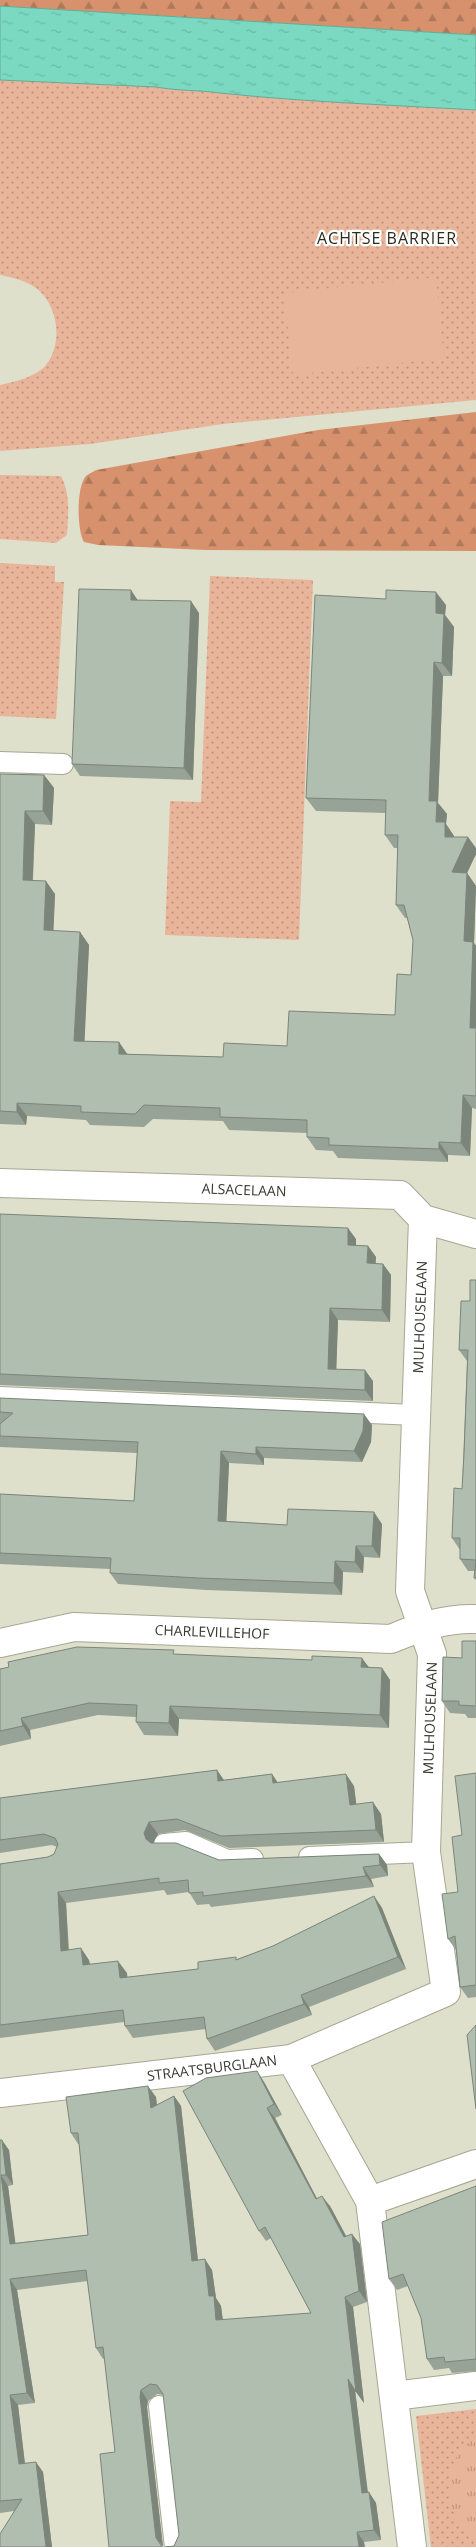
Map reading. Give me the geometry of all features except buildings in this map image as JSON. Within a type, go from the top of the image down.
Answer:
[{"type":"street","name":"ALSACELAAN","points":[[0,1183],[400,1195],[423,1219]]},
{"type":"street","points":[[423,1219],[476,1234]]},
{"type":"street","name":"MULHOUSELAAN","points":[[292,2059],[446,1992],[426,1852],[432,1654],[410,1591],[423,1219]]},
{"type":"street","name":"CHARLEVILLEHOF","points":[[0,1644],[74,1627],[391,1639],[423,1626],[456,1618],[476,1619]]},
{"type":"street","name":"STRAATSBURGLAAN","points":[[0,2093],[292,2059],[370,2201],[412,2547]]},
{"type":"street","points":[[370,2201],[476,2164]]},
{"type":"street","points":[[394,2396],[476,2386]]},
{"type":"lane","points":[[0,762],[64,764]]},
{"type":"lane","points":[[0,1397],[416,1415]]},
{"type":"lane","points":[[164,1844],[186,1842],[227,1860],[426,1852]]},
{"type":"lane","points":[[159,2406],[175,2547]]},
{"type":"green space","points":[[0,0],[476,0],[476,35],[0,6]]},
{"type":"green space","points":[[0,80],[156,87],[284,99],[476,110],[476,400],[223,424],[90,444],[0,451],[0,385],[37,373],[46,365],[52,356],[55,345],[56,323],[48,302],[33,286],[0,275]]},
{"type":"green space","points":[[436,277],[444,358],[293,375],[284,293]]},
{"type":"green space","points":[[476,412],[476,551],[205,550],[98,545],[84,542],[82,536],[79,519],[80,489],[86,476],[96,470],[318,430]]},
{"type":"green space","points":[[0,475],[61,476],[68,498],[67,535],[56,543],[0,539]]},
{"type":"green space","points":[[0,563],[55,566],[55,582],[64,582],[56,719],[0,716]]},
{"type":"green space","points":[[210,576],[313,580],[299,940],[165,935],[170,801],[201,802]]},
{"type":"green space","points":[[476,2409],[476,2547],[431,2547],[416,2416]]},
{"type":"green space","points":[[476,2437],[476,2540],[464,2530],[456,2517],[451,2503],[449,2488],[455,2459],[464,2447]]},
{"type":"water","points":[[0,6],[476,35],[476,110],[284,99],[156,87],[0,80]]},
{"type":"district","name":"ACHTSE BARRIER","points":[[387,238]]}]
